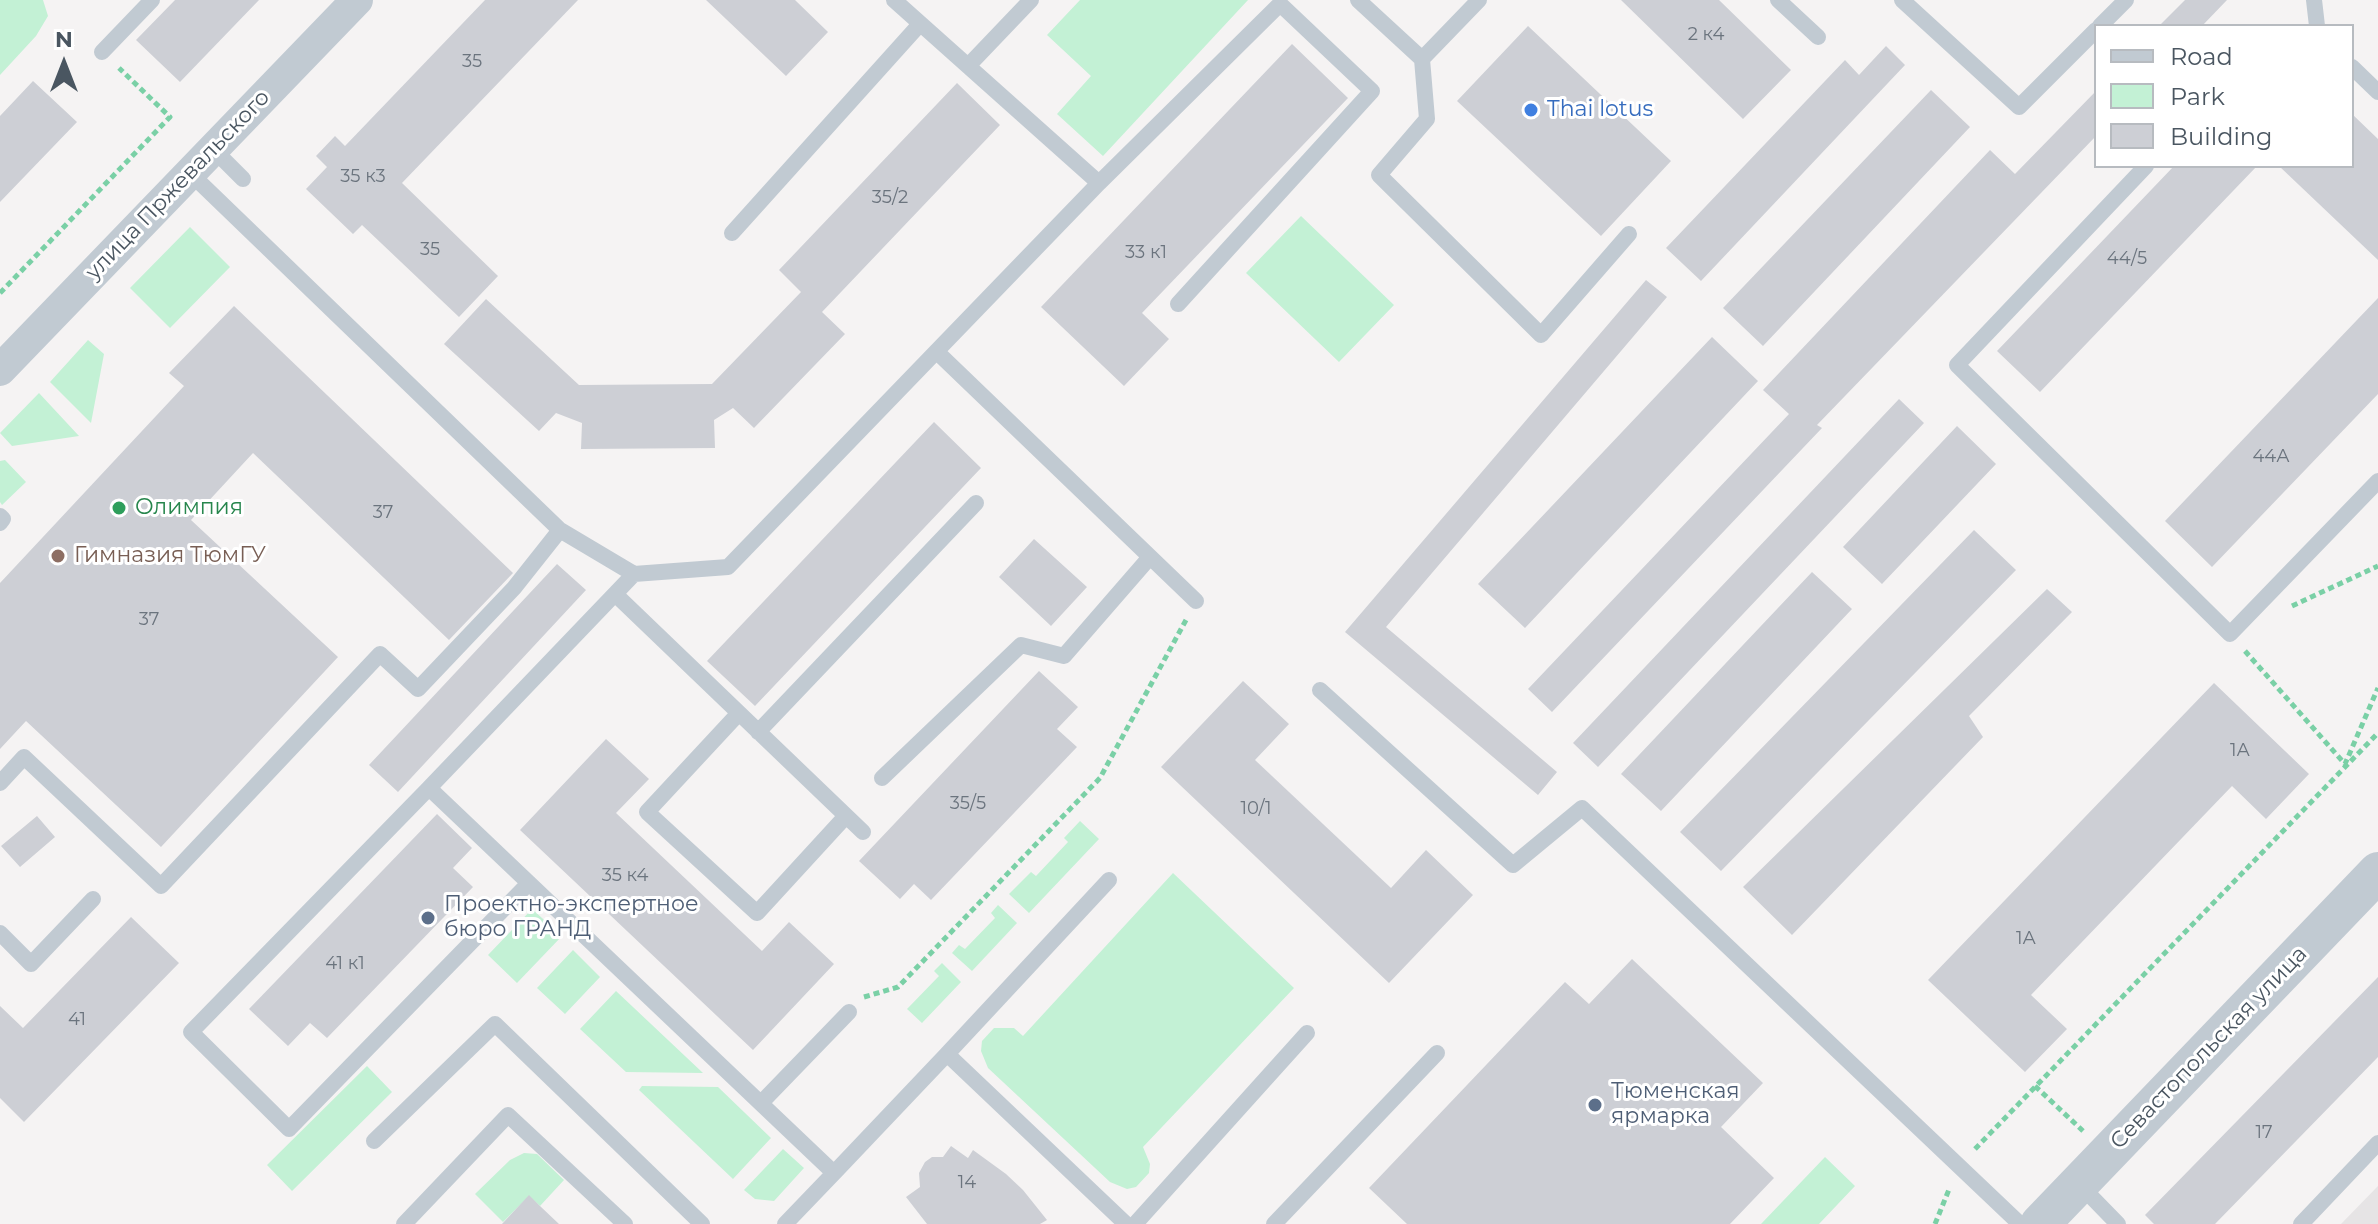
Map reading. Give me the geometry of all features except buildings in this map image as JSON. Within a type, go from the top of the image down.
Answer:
[{"type":"street","name":"улица Пржевальского","points":[[0,370],[357,0]]},
{"type":"street","name":"Севастопольская улица","points":[[2040,1224],[2378,872]]},
{"type":"lane","points":[[102,52],[152,0]]},
{"type":"lane","points":[[894,0],[1099,183]]},
{"type":"lane","points":[[968,66],[1031,0]]},
{"type":"lane","points":[[1358,0],[1422,59],[1427,119],[1379,175],[1541,335],[1629,234]]},
{"type":"lane","points":[[1422,59],[1479,0]]},
{"type":"lane","points":[[1778,0],[1818,37]]},
{"type":"lane","points":[[1902,0],[2019,107],[2094,32]]},
{"type":"lane","points":[[2102,24],[2126,0]]},
{"type":"lane","points":[[2314,0],[2317,24]]},
{"type":"lane","points":[[190,173],[560,530],[634,574],[728,567],[1099,183],[1280,4],[1372,91],[1178,304]]},
{"type":"lane","points":[[732,233],[920,24]]},
{"type":"lane","points":[[2354,69],[2378,92]]},
{"type":"lane","points":[[213,149],[243,179]]},
{"type":"lane","points":[[2144,168],[1957,365],[2230,634],[2378,481]]},
{"type":"lane","points":[[938,353],[1196,601]]},
{"type":"lane","points":[[758,732],[976,503]]},
{"type":"lane","points":[[0,516],[3,519],[0,523]]},
{"type":"lane","points":[[0,783],[24,757],[161,886],[380,654],[418,689],[514,588],[560,530]]},
{"type":"lane","points":[[882,778],[1021,645],[1064,656],[1150,557]]},
{"type":"lane","points":[[529,883],[289,1129],[191,1032],[634,574]]},
{"type":"lane","points":[[615,594],[863,832]]},
{"type":"lane","points":[[1320,690],[1513,865],[1582,808],[2020,1224]]},
{"type":"lane","points":[[739,713],[647,812],[757,913],[846,816]]},
{"type":"lane","points":[[429,788],[834,1173]]},
{"type":"lane","points":[[785,1224],[1109,880]]},
{"type":"lane","points":[[0,933],[31,964],[93,899]]},
{"type":"lane","points":[[761,1103],[849,1012]]},
{"type":"lane","points":[[374,1141],[495,1024],[702,1224]]},
{"type":"lane","points":[[1135,1224],[1307,1033]]},
{"type":"lane","points":[[1274,1224],[1437,1053]]},
{"type":"lane","points":[[947,1054],[1126,1224]]},
{"type":"lane","points":[[404,1224],[508,1115],[625,1224]]},
{"type":"lane","points":[[2301,1224],[2378,1143]]},
{"type":"lane","points":[[2079,1184],[2118,1224]]},
{"type":"path","points":[[0,293],[170,117],[102,52]]},
{"type":"path","points":[[2284,609],[2378,566]]},
{"type":"path","points":[[849,1012],[865,996],[898,987],[1100,778],[1196,601]]},
{"type":"path","points":[[2230,634],[2345,764]]},
{"type":"path","points":[[2345,764],[2378,688]]},
{"type":"path","points":[[1935,1224],[1959,1166],[2378,733]]},
{"type":"path","points":[[2035,1086],[2107,1154]]},
{"type":"shaded area","points":[[2378,1186],[2378,1224],[2341,1224]]},
{"type":"green space","points":[[0,0],[43,0],[48,16],[36,36],[0,75]]},
{"type":"green space","points":[[1080,0],[1248,0],[1103,156],[1057,114],[1091,76],[1047,35]]},
{"type":"green space","points":[[1301,216],[1394,305],[1339,362],[1246,273]]},
{"type":"green space","points":[[190,227],[230,267],[170,328],[130,288]]},
{"type":"green space","points":[[88,340],[104,354],[91,423],[50,382]]},
{"type":"green space","points":[[39,393],[79,436],[12,446],[0,433]]},
{"type":"green space","points":[[5,460],[26,482],[2,505],[0,461]]},
{"type":"green space","points":[[1080,821],[1099,839],[1029,913],[1009,894],[1031,872],[1036,876],[1068,842],[1064,838]]},
{"type":"green space","points":[[1173,873],[1294,988],[1143,1147],[1150,1164],[1149,1173],[1136,1187],[1127,1189],[1110,1182],[988,1068],[981,1051],[982,1041],[994,1028],[1014,1028],[1023,1036]]},
{"type":"green space","points":[[998,905],[1017,923],[972,971],[952,953],[959,945],[965,949],[995,918],[991,913]]},
{"type":"green space","points":[[532,909],[562,936],[517,983],[488,955]]},
{"type":"green space","points":[[573,950],[600,977],[565,1014],[537,988]]},
{"type":"green space","points":[[942,963],[961,982],[922,1023],[907,1009],[939,976],[934,971]]},
{"type":"green space","points":[[616,991],[703,1073],[626,1072],[580,1029]]},
{"type":"green space","points":[[367,1066],[392,1092],[292,1191],[267,1165]]},
{"type":"green space","points":[[642,1086],[718,1087],[771,1138],[733,1179],[639,1090]]},
{"type":"green space","points":[[783,1149],[804,1168],[774,1201],[755,1199],[744,1190]]},
{"type":"green space","points":[[524,1153],[537,1154],[564,1180],[540,1206],[529,1196],[503,1222],[475,1194],[510,1160]]},
{"type":"green space","points":[[1825,1157],[1855,1186],[1819,1224],[1761,1224]]},
{"type":"place","name":"Thai lotus","points":[[1531,110]]},
{"type":"place","name":"Олимпия","points":[[119,508]]},
{"type":"place","name":"Гимназия ТюмГУ","points":[[58,556]]},
{"type":"place","name":"Проектно-экспертное бюро ГРАНД","points":[[428,918]]},
{"type":"place","name":"Тюменская ярмарка","points":[[1595,1105]]}]
